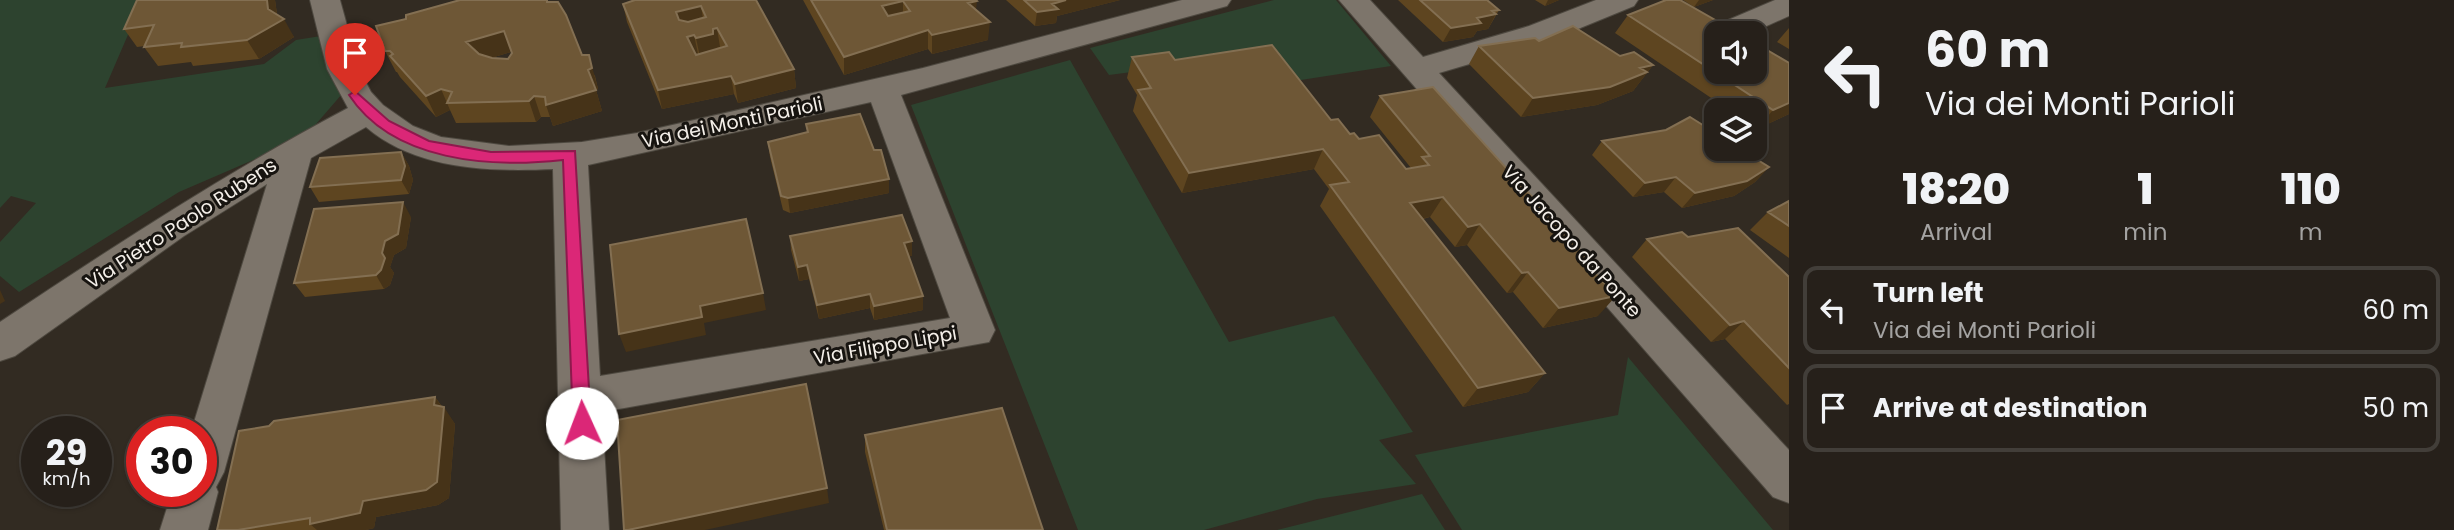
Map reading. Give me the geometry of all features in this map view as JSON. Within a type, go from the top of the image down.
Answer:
[{"type":"street","name":"Via dei Monti Parioli","points":[[325,0],[341,65],[349,84],[368,112],[404,137],[450,151],[508,158],[570,154],[650,141],[1000,60],[1216,0]]},
{"type":"street","name":"Via Jacopo da Ponte","points":[[1354,0],[1789,482]]},
{"type":"street","points":[[1418,69],[1453,61],[1638,2]]},
{"type":"street","points":[[1748,21],[1789,5]]},
{"type":"street","name":"Via Filippo Lippi","points":[[581,397],[975,330],[882,88]]},
{"type":"street","name":"Via Pietro Paolo Rubens","points":[[0,344],[171,226],[295,151],[368,112]]},
{"type":"street","points":[[217,417],[295,151]]},
{"type":"street","points":[[570,154],[585,530]]},
{"type":"street","points":[[184,530],[191,507]]},
{"type":"green space","points":[[0,0],[143,0],[105,88],[264,64],[296,40],[321,36],[342,94],[304,138],[179,192],[19,292],[0,276],[0,242],[36,203],[11,196],[0,208]]},
{"type":"green space","points":[[1274,0],[1336,0],[1391,66],[1288,82],[1261,55],[1109,75],[1090,48]]},
{"type":"green space","points":[[1070,60],[1229,342],[1334,316],[1413,432],[1379,440],[1416,484],[1317,499],[1204,530],[1078,530],[911,105]]},
{"type":"green space","points":[[1628,357],[1773,530],[1462,530],[1415,455],[1618,415]]},
{"type":"green space","points":[[1422,494],[1445,530],[1277,530]]},
{"type":"building","points":[[137,0],[267,0],[268,9],[284,19],[247,40],[181,47],[182,43],[144,47],[154,25],[124,29]]},
{"type":"building","points":[[460,0],[558,2],[582,55],[589,55],[592,68],[588,70],[596,90],[546,105],[545,97],[534,96],[529,101],[447,103],[452,92],[441,89],[426,96],[390,56],[393,54],[385,51],[376,26],[406,19],[406,15]],"holes":[[[504,31],[512,53],[508,59],[492,58],[479,54],[466,42]]]},
{"type":"building","points":[[635,0],[756,0],[794,69],[735,84],[731,76],[658,90],[623,4]],"holes":[[[701,6],[706,17],[688,22],[679,20],[676,12]],[[717,28],[727,46],[696,55],[687,37],[713,34],[713,29]]]},
{"type":"building","points":[[811,0],[976,0],[968,3],[990,22],[932,35],[928,30],[844,57]],"holes":[[[903,1],[910,11],[888,16],[882,6]]]},
{"type":"building","points":[[1024,0],[1066,0],[1052,4],[1058,9],[1037,12]]},
{"type":"building","points":[[1420,0],[1487,0],[1499,10],[1492,11],[1496,14],[1477,18],[1481,23],[1451,28]]},
{"type":"building","points":[[1666,0],[1680,0],[1717,21],[1704,21],[1704,65],[1628,15]]},
{"type":"building","points":[[1573,26],[1620,56],[1634,52],[1653,65],[1640,68],[1647,72],[1610,87],[1533,98],[1479,46],[1535,38],[1539,41]]},
{"type":"building","points":[[1272,45],[1331,120],[1338,119],[1350,134],[1354,133],[1359,139],[1379,135],[1406,169],[1429,165],[1422,157],[1430,156],[1380,96],[1433,87],[1590,261],[1585,262],[1616,296],[1559,308],[1528,272],[1522,273],[1480,224],[1468,227],[1443,197],[1410,203],[1545,373],[1478,388],[1330,185],[1349,182],[1323,149],[1189,173],[1138,90],[1151,88],[1132,57],[1169,52],[1175,60]]},
{"type":"building","points":[[1767,50],[1789,63],[1789,103],[1773,110],[1767,106],[1767,98],[1755,98],[1733,84],[1767,84]]},
{"type":"building","points":[[860,114],[874,150],[881,150],[889,179],[788,198],[781,196],[768,142],[808,132],[806,124]]},
{"type":"building","points":[[1690,117],[1704,126],[1704,161],[1759,161],[1769,167],[1747,181],[1695,193],[1676,177],[1645,183],[1602,141],[1666,130]]},
{"type":"building","points":[[401,152],[405,166],[401,180],[310,187],[320,158]]},
{"type":"building","points":[[1789,201],[1789,226],[1768,212]]},
{"type":"building","points":[[403,202],[398,234],[385,241],[382,253],[385,258],[376,275],[294,283],[314,209]]},
{"type":"building","points":[[902,215],[912,241],[904,243],[923,296],[874,306],[870,294],[817,305],[807,265],[798,267],[790,236]]},
{"type":"building","points":[[746,219],[763,293],[700,306],[702,317],[619,334],[610,245]]},
{"type":"building","points":[[1738,228],[1789,277],[1789,368],[1744,321],[1730,325],[1647,239],[1682,232],[1688,237]]},
{"type":"building","points":[[806,384],[827,488],[624,530],[617,420]]},
{"type":"building","points":[[435,397],[434,405],[444,407],[437,482],[426,490],[363,501],[360,513],[310,524],[310,518],[238,530],[217,530],[239,431],[269,426],[274,421]]},
{"type":"building","points":[[1002,408],[1043,530],[887,530],[865,435]]},
{"type":"route","points":[[355,95],[368,112],[384,125],[425,145],[491,158],[529,159],[570,154],[582,423]]}]
